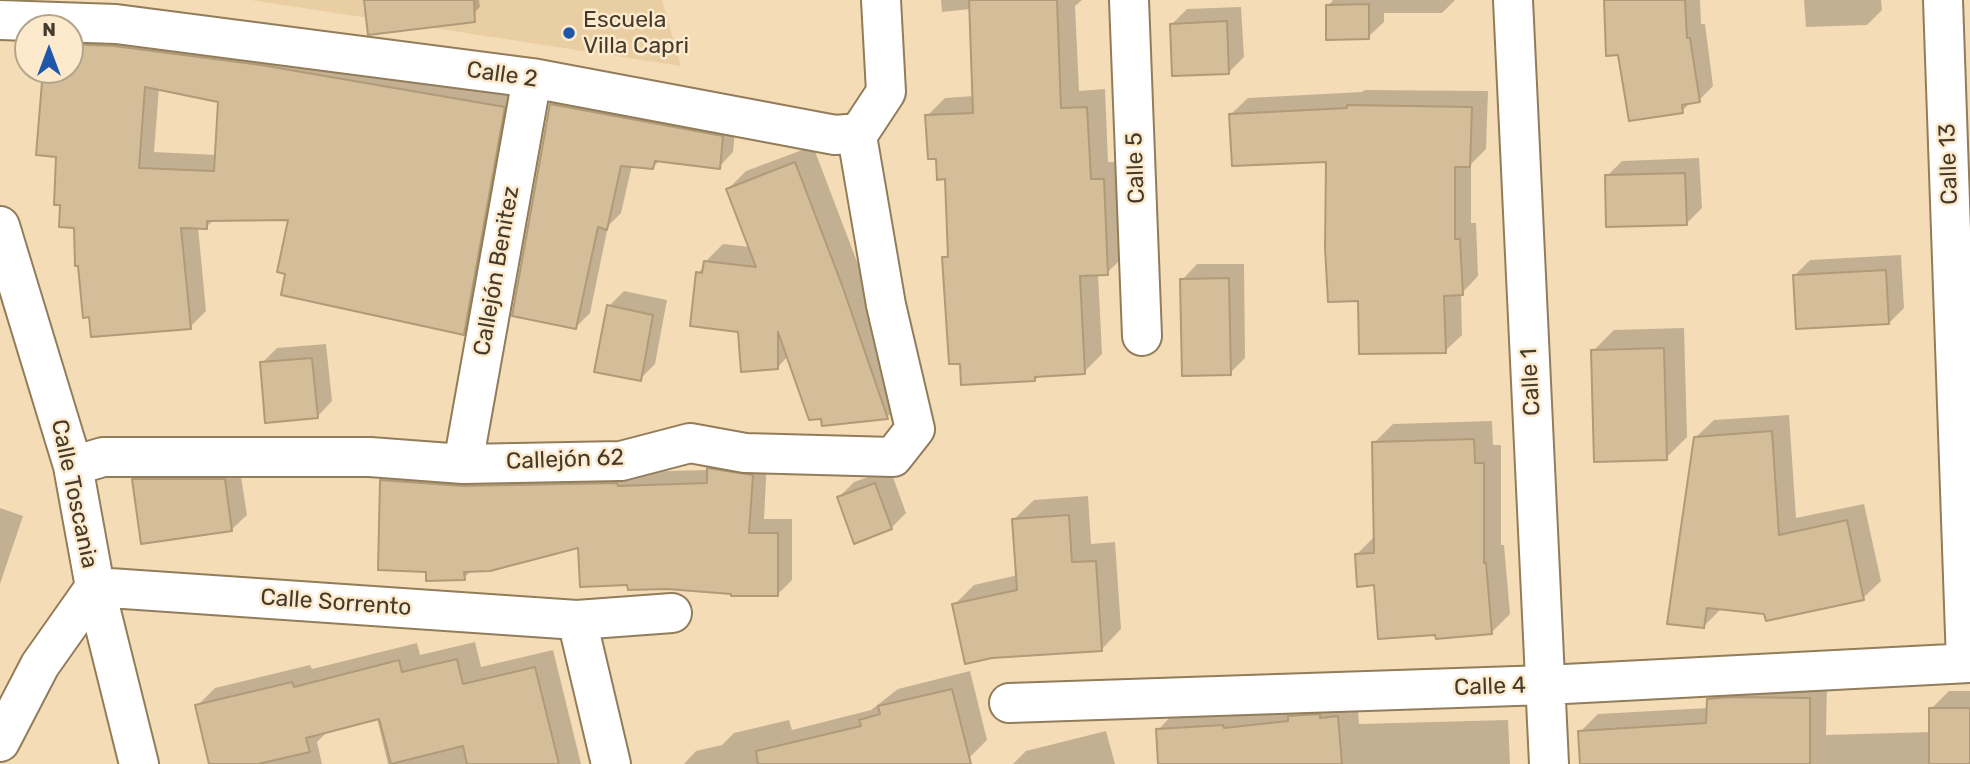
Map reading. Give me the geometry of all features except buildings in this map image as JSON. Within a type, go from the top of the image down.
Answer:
[{"type":"street","points":[[857,136],[886,92],[881,0]]},
{"type":"street","name":"Calle 5","points":[[1129,0],[1142,336]]},
{"type":"street","name":"Calle 1","points":[[1513,0],[1549,764]]},
{"type":"street","name":"Calle 13","points":[[1943,0],[1968,663]]},
{"type":"street","name":"Calle 2","points":[[0,20],[116,24],[531,78],[835,135],[857,136]]},
{"type":"street","name":"Callejón Benitez","points":[[463,464],[531,78]]},
{"type":"street","name":"Callejón 62","points":[[73,466],[103,457],[370,457],[463,464],[621,461],[690,443],[745,453],[893,457],[915,429],[886,305],[857,136]]},
{"type":"street","name":"Calle Toscania","points":[[0,226],[73,466],[94,587],[139,764]]},
{"type":"street","points":[[0,742],[40,665],[94,587]]},
{"type":"street","name":"Calle Sorrento","points":[[94,587],[577,620],[672,613]]},
{"type":"street","points":[[577,620],[611,764]]},
{"type":"street","name":"Calle 4","points":[[1009,703],[1546,685],[1968,663]]},
{"type":"shaded area","name":"Escuela Villa Capri","points":[[251,0],[662,0],[681,66]]},
{"type":"place","name":"Escuela Villa Capri","points":[[569,33]]}]
